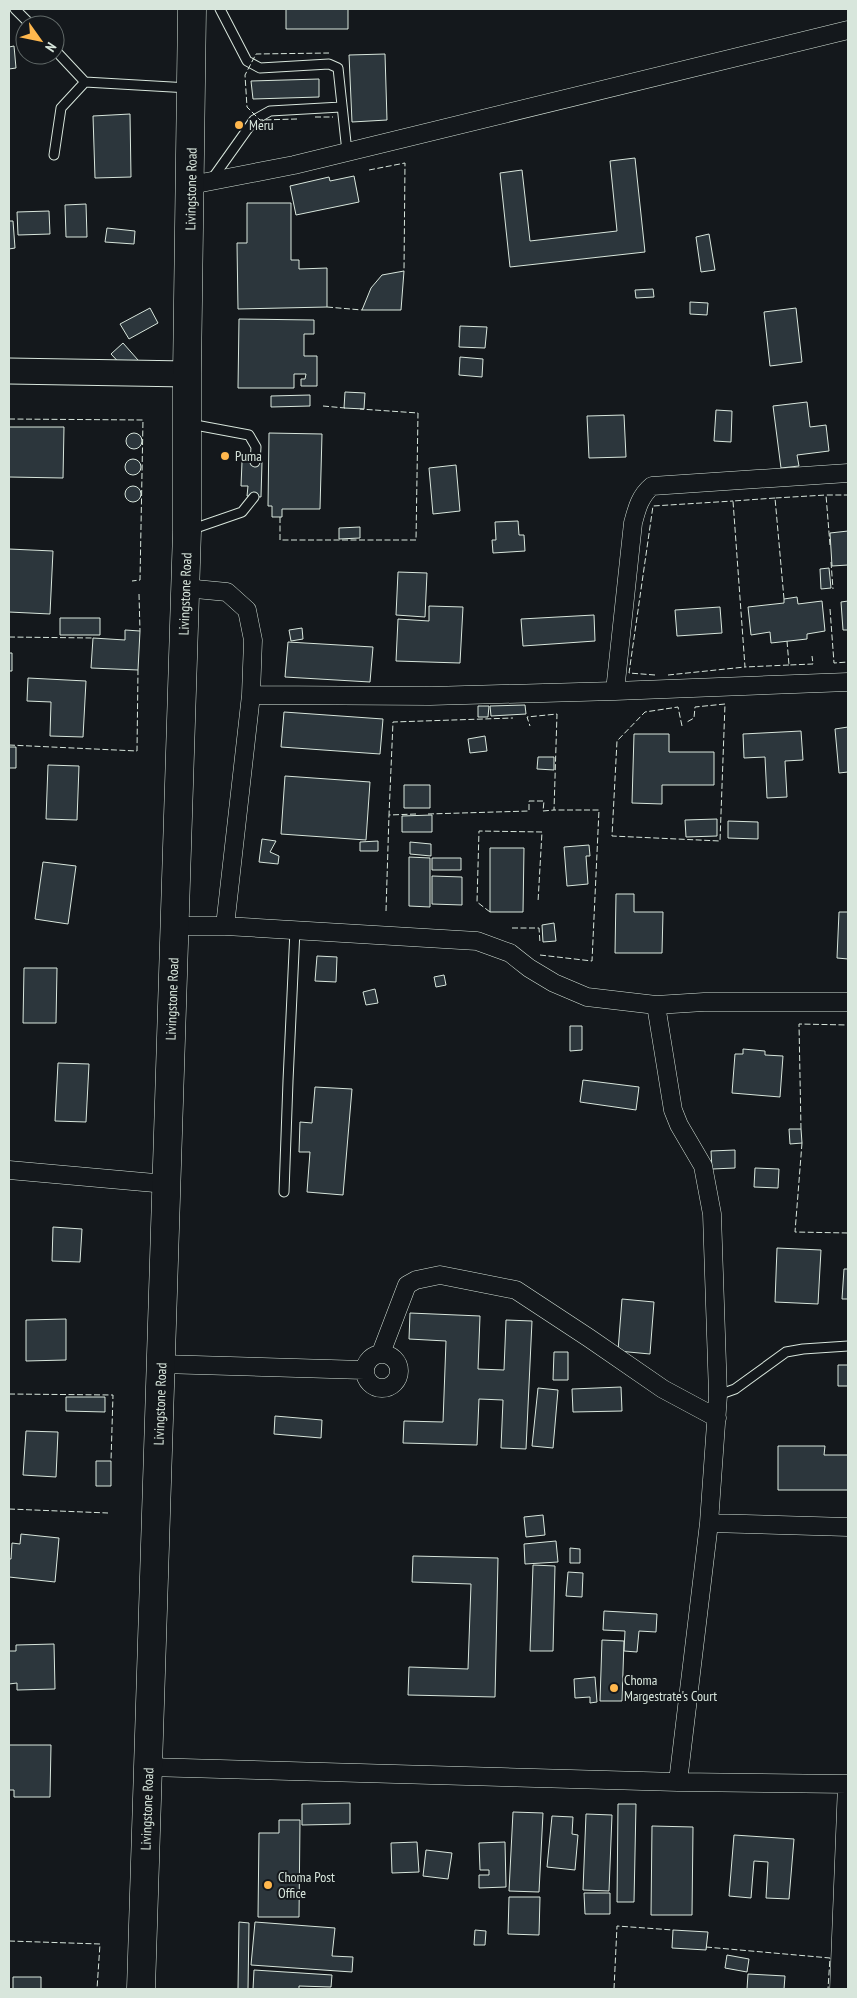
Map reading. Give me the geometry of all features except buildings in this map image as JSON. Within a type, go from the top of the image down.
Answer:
[{"type":"highway","name":"Livingstone Road","points":[[141,1989],[187,531],[187,374],[200,183],[192,88],[192,9]]},
{"type":"street","points":[[200,183],[294,165],[848,30]]},
{"type":"street","points":[[9,371],[187,374]]},
{"type":"street","points":[[616,691],[633,523],[638,502],[644,492],[652,486],[848,474]]},
{"type":"street","points":[[185,588],[226,592],[247,610],[253,640],[251,695],[225,926]]},
{"type":"street","points":[[251,695],[430,696],[848,682]]},
{"type":"street","points":[[174,926],[225,926],[477,941],[510,953],[529,968],[554,983],[587,998],[656,1005],[704,1002],[848,1002]]},
{"type":"street","points":[[656,1005],[673,1110],[679,1125],[703,1166],[708,1187],[712,1214],[718,1395],[709,1523],[678,1782]]},
{"type":"street","points":[[9,1170],[166,1184]]},
{"type":"street","points":[[381,1353],[407,1285],[416,1280],[440,1275],[497,1286],[516,1290],[663,1390],[717,1418]]},
{"type":"street","points":[[381,1353],[390,1355],[397,1361],[400,1371],[397,1380],[391,1386],[382,1389],[373,1386],[366,1379],[364,1370],[369,1358],[381,1353]]},
{"type":"street","points":[[161,1364],[364,1370]]},
{"type":"street","points":[[709,1523],[848,1528]]},
{"type":"street","points":[[148,1767],[678,1782],[847,1784],[839,1989]]},
{"type":"lane","points":[[220,9],[242,54],[247,61],[260,68],[329,64],[338,68],[347,152]]},
{"type":"lane","points":[[65,61],[85,82],[192,88]]},
{"type":"lane","points":[[54,155],[61,108],[85,82]]},
{"type":"lane","points":[[200,183],[254,120],[262,114],[270,111],[341,107]]},
{"type":"lane","points":[[187,424],[249,435],[256,447],[255,462]]},
{"type":"lane","points":[[187,531],[242,512],[254,496]]},
{"type":"lane","points":[[284,1192],[295,930]]},
{"type":"lane","points":[[718,1395],[735,1388],[786,1352],[803,1348],[848,1346]]},
{"type":"fence","points":[[297,119],[260,120],[247,107],[245,75],[256,54],[329,53]]},
{"type":"fence","points":[[315,117],[333,117]]},
{"type":"fence","points":[[369,170],[405,163],[404,271]]},
{"type":"fence","points":[[327,307],[362,310]]},
{"type":"fence","points":[[323,406],[345,408]]},
{"type":"fence","points":[[280,517],[280,540],[416,540],[418,413],[360,409]]},
{"type":"fence","points":[[9,419],[143,420],[140,580],[132,581]]},
{"type":"fence","points":[[830,545],[826,495],[848,495]]},
{"type":"fence","points":[[784,599],[775,498],[826,495]]},
{"type":"fence","points":[[775,498],[733,501],[745,667],[789,665]]},
{"type":"fence","points":[[655,675],[629,673],[653,506],[733,501]]},
{"type":"fence","points":[[831,562],[833,589]]},
{"type":"fence","points":[[139,594],[140,631]]},
{"type":"fence","points":[[830,609],[834,663],[848,662]]},
{"type":"fence","points":[[9,637],[93,638]]},
{"type":"fence","points":[[787,641],[789,665],[813,664],[812,656]]},
{"type":"fence","points":[[668,675],[745,667]]},
{"type":"fence","points":[[9,745],[137,751],[138,670]]},
{"type":"fence","points":[[682,726],[678,707],[645,712],[617,741],[612,836],[720,841],[725,704],[695,707],[694,718],[687,722]]},
{"type":"fence","points":[[428,814],[529,811],[529,801],[544,801],[543,811],[554,810],[557,714],[527,717],[530,726]]},
{"type":"fence","points":[[416,814],[389,815],[393,722],[513,718]]},
{"type":"fence","points":[[540,955],[592,961],[599,810],[554,810]]},
{"type":"fence","points":[[386,911],[389,815]]},
{"type":"fence","points":[[490,912],[477,902],[479,831],[542,832],[538,902]]},
{"type":"fence","points":[[512,928],[539,928],[540,943]]},
{"type":"fence","points":[[801,1129],[799,1024],[848,1025]]},
{"type":"fence","points":[[802,1143],[795,1232],[848,1233]]},
{"type":"fence","points":[[9,1394],[113,1395],[111,1461]]},
{"type":"fence","points":[[9,1509],[108,1513]]},
{"type":"fence","points":[[614,1989],[617,1926],[673,1930]]},
{"type":"fence","points":[[9,1941],[100,1944],[97,1989]]},
{"type":"fence","points":[[706,1947],[830,1958],[828,1989]]},
{"type":"place","name":"Meru","points":[[239,125]]},
{"type":"place","name":"Puma","points":[[225,456]]},
{"type":"place","name":"Choma Margestrate's Court","points":[[614,1688]]},
{"type":"place","name":"Choma Post Office","points":[[268,1885]]}]
